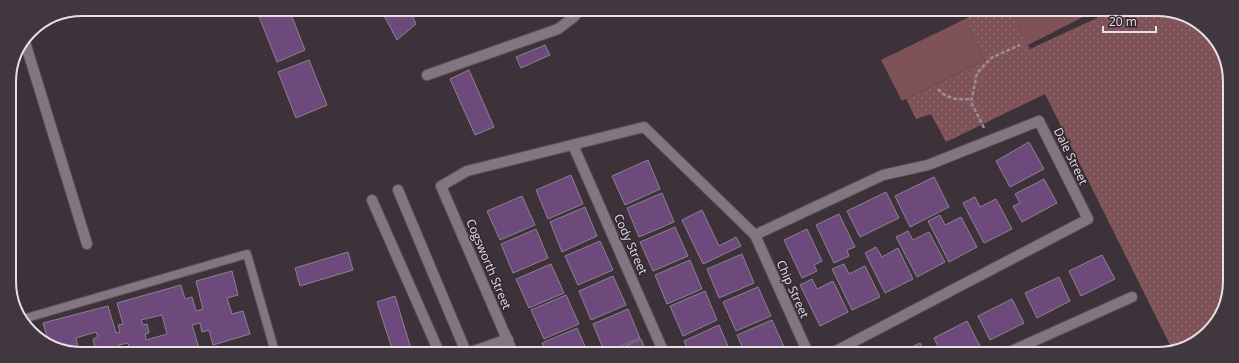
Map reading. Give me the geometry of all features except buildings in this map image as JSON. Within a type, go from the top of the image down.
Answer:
[{"type":"street","points":[[427,75],[558,30],[575,16]]},
{"type":"street","points":[[26,46],[87,244]]},
{"type":"street","name":"Dale Street","points":[[755,235],[883,175],[928,165],[1039,121],[1088,219],[843,347]]},
{"type":"street","points":[[573,145],[644,127],[755,235]]},
{"type":"street","name":"Cogsworth Street","points":[[511,347],[441,186],[466,171],[573,145]]},
{"type":"street","name":"Cody Street","points":[[573,145],[661,347]]},
{"type":"street","points":[[398,190],[464,347]]},
{"type":"street","points":[[372,200],[437,347]]},
{"type":"street","name":"Chip Street","points":[[755,235],[805,347]]},
{"type":"street","points":[[1021,347],[1132,297]]},
{"type":"street","points":[[485,347],[508,339]]},
{"type":"lane","points":[[28,318],[247,254],[274,347]]},
{"type":"path","points":[[991,141],[971,102],[977,73],[991,58],[1020,45]]},
{"type":"path","points":[[938,89],[944,96],[961,100],[971,99]]},
{"type":"shaded area","points":[[971,16],[1014,16],[1030,49],[1101,16],[1157,16],[1174,18],[1194,27],[1212,45],[1222,69],[1223,82],[1223,281],[1221,298],[1218,306],[1212,318],[1200,331],[1182,342],[1170,346],[1045,94],[946,142],[931,114],[916,119],[906,99],[985,60],[965,19]]},
{"type":"shaded area","points":[[1014,16],[1085,16],[1028,45]]},
{"type":"shaded area","points":[[965,19],[985,60],[902,101],[881,60]]}]
